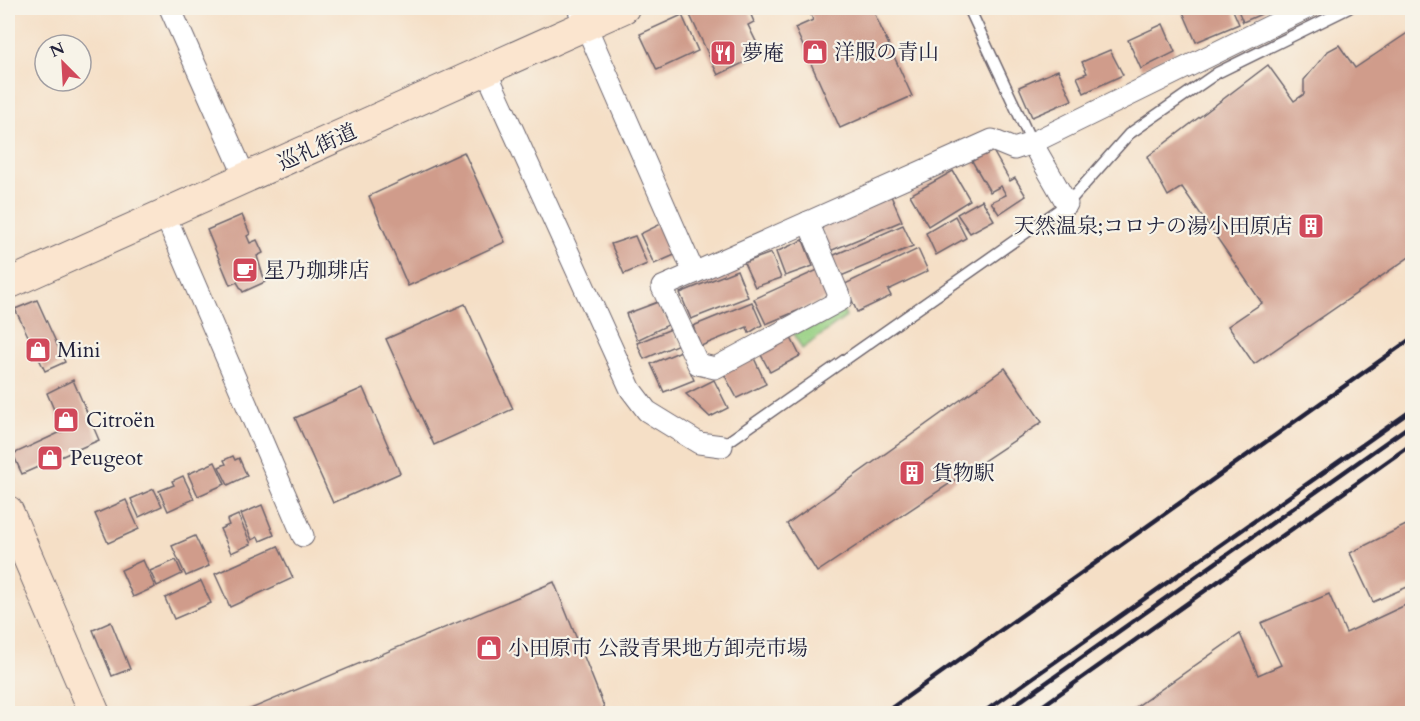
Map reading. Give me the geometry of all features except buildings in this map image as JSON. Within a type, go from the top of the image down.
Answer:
[{"type":"street","points":[[170,8],[246,179]]},
{"type":"street","name":"巡礼街道","points":[[8,284],[486,71],[582,16],[624,8]]},
{"type":"street","points":[[808,222],[842,300],[715,368],[698,364],[662,287],[992,140],[1014,149],[1032,143],[1307,8]]},
{"type":"street","points":[[582,16],[694,273]]},
{"type":"street","points":[[486,71],[631,390],[647,411],[699,443],[723,446]]},
{"type":"street","points":[[1032,143],[1067,204]]},
{"type":"street","points":[[165,215],[303,537]]},
{"type":"street","points":[[8,510],[94,714]]},
{"type":"lane","points":[[969,8],[1032,143]]},
{"type":"lane","points":[[723,446],[1067,204],[1129,134],[1217,73],[1349,8]]},
{"type":"green space","points":[[841,305],[846,317],[802,349],[793,332]]},
{"type":"railway","points":[[883,714],[1412,338]]},
{"type":"railway","points":[[981,714],[1412,410]]},
{"type":"railway","points":[[1002,714],[1412,424]]},
{"type":"railway","points":[[1031,714],[1412,444]]},
{"type":"place","name":"洋服の青山","points":[[815,52]]},
{"type":"place","name":"夢庵","points":[[723,53]]},
{"type":"place","name":"天然温泉;コロナの湯小田原店","points":[[1311,226]]},
{"type":"place","name":"星乃珈琲店","points":[[245,270]]},
{"type":"place","name":"Mini","points":[[38,350]]},
{"type":"place","name":"Citroën","points":[[66,420]]},
{"type":"place","name":"Peugeot","points":[[50,458]]},
{"type":"place","name":"貨物駅","points":[[912,473]]},
{"type":"place","name":"小田原市 公設青果地方卸売市場","points":[[489,648]]}]
